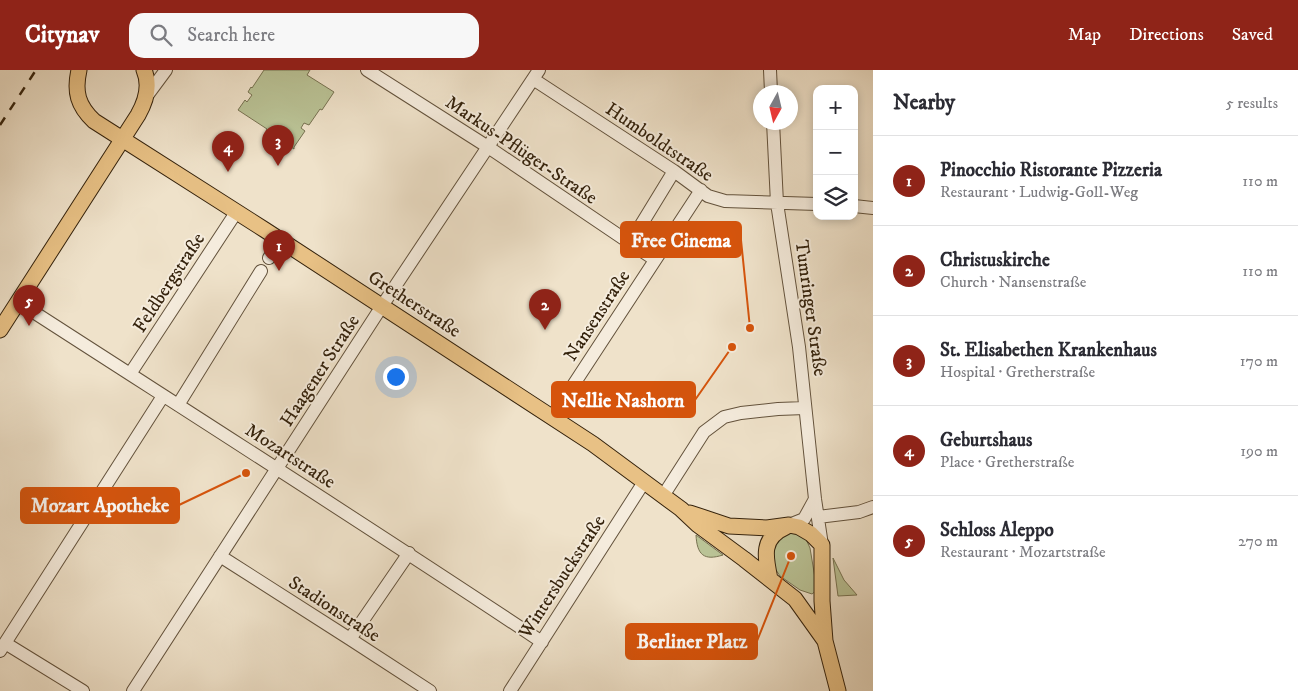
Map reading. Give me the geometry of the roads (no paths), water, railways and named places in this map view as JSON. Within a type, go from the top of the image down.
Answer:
[{"type":"main road","name":"Gretherstraße","points":[[79,70],[78,96],[84,110],[94,122],[237,211],[553,416],[681,509],[698,525],[795,599]]},
{"type":"main road","points":[[0,330],[138,115],[146,97],[147,82],[144,70]]},
{"type":"main road","name":"Gretherstraße","points":[[681,509],[729,526],[767,528],[789,525]]},
{"type":"main road","points":[[770,579],[766,550],[773,535],[780,530],[789,525],[799,527],[806,530],[822,545]]},
{"type":"main road","name":"Tumringer Straße","points":[[822,545],[822,601],[825,641],[838,691]]},
{"type":"main road","points":[[795,599],[822,601]]},
{"type":"main road","name":"Tumringer Straße","points":[[795,599],[825,641]]},
{"type":"street","points":[[146,97],[166,70]]},
{"type":"street","name":"Markus-Pflüger-Straße","points":[[367,70],[488,147],[630,243]]},
{"type":"street","points":[[770,70],[771,85]]},
{"type":"street","name":"Haagener Straße","points":[[139,689],[220,556],[382,306],[536,75]]},
{"type":"street","name":"Humboldtstraße","points":[[536,75],[708,196],[725,201],[813,204]]},
{"type":"street","name":"Tumringer Straße","points":[[773,130],[777,203],[798,347],[815,500],[822,545]]},
{"type":"street","name":"Nansenstraße","points":[[654,259],[630,243],[674,171]]},
{"type":"street","name":"Nansenstraße","points":[[553,416],[654,259],[701,190]]},
{"type":"street","points":[[858,206],[873,208]]},
{"type":"street","name":"Feldbergstraße","points":[[130,374],[237,211]]},
{"type":"street","points":[[269,258],[281,240]]},
{"type":"street","points":[[178,405],[261,271]]},
{"type":"street","name":"Mozartstraße","points":[[18,302],[278,468],[542,642]]},
{"type":"street","points":[[83,691],[3,647],[163,396]]},
{"type":"street","points":[[663,496],[704,432],[724,417],[760,411],[805,408]]},
{"type":"street","name":"Wintersbuckstraße","points":[[510,691],[644,482]]},
{"type":"street","points":[[789,525],[804,518],[815,500]]},
{"type":"street","points":[[818,517],[859,512],[873,507]]},
{"type":"street","points":[[350,639],[409,553]]},
{"type":"street","name":"Stadionstraße","points":[[220,556],[430,691]]},
{"type":"railway","points":[[0,125],[36,70]]},
{"type":"place","name":"St. Elisabethen Krankenhaus","points":[[278,166]]},
{"type":"place","name":"Geburtshaus","points":[[228,172]]},
{"type":"place","name":"Pinocchio Ristorante Pizzeria","points":[[279,271]]},
{"type":"place","name":"Schloss Aleppo","points":[[29,326]]},
{"type":"place","name":"Free Cinema","points":[[750,328]]},
{"type":"place","name":"Christuskirche","points":[[545,330]]},
{"type":"place","name":"Nellie Nashorn","points":[[732,347]]},
{"type":"place","name":"Mozart Apotheke","points":[[246,473]]},
{"type":"place","name":"Berliner Platz","points":[[791,556]]}]
